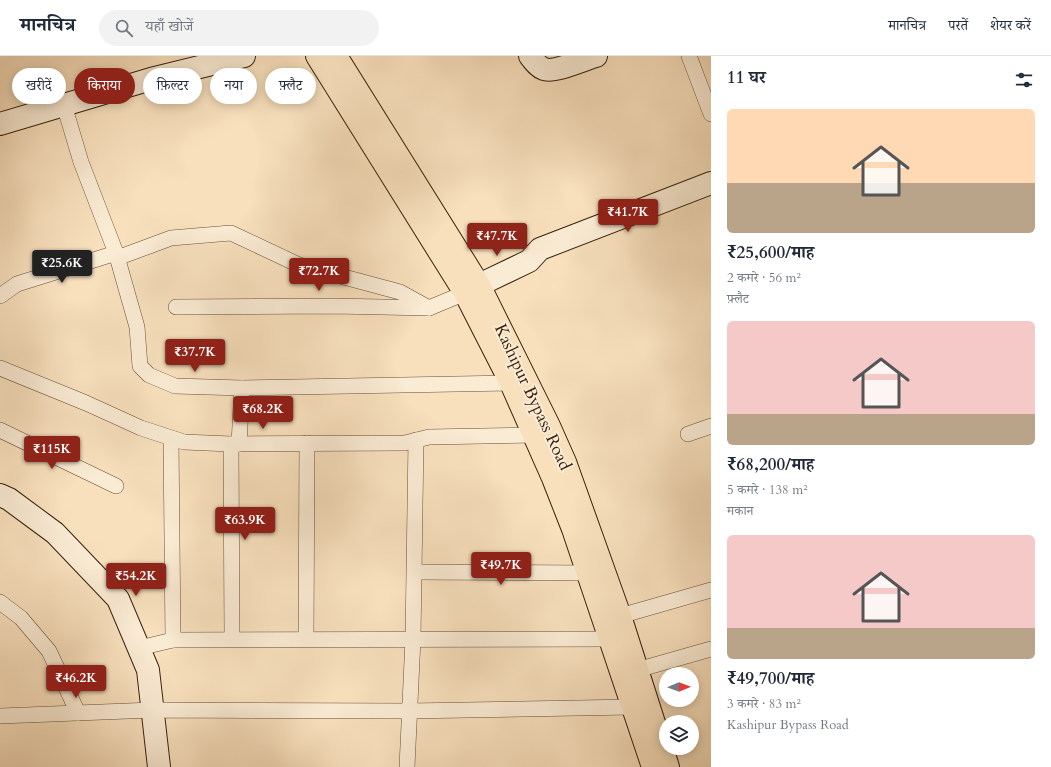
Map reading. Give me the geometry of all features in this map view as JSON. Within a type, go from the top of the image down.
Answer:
[{"type":"main road","name":"Kashipur Bypass Road","points":[[330,57],[472,289],[549,426],[565,462],[620,616],[619,639],[637,670],[641,707],[668,767]]},
{"type":"main road","points":[[472,289],[511,383],[554,478],[588,573],[619,639],[641,707],[653,767]]},
{"type":"street","points":[[0,124],[151,79],[244,56]]},
{"type":"street","points":[[530,56],[539,66],[546,70],[596,56]]},
{"type":"street","points":[[689,56],[711,114]]},
{"type":"street","points":[[64,105],[81,162],[116,256],[137,327],[140,366],[149,375],[175,386],[242,388],[511,383]]},
{"type":"street","points":[[176,307],[334,306],[430,308],[529,261],[540,249],[711,183]]},
{"type":"street","points":[[529,261],[543,263],[711,198]]},
{"type":"street","points":[[0,296],[17,284],[116,256],[171,238],[231,234],[299,265],[400,292],[430,308]]},
{"type":"street","points":[[0,368],[86,403],[141,428],[184,442],[235,444],[406,443],[429,437],[535,435]]},
{"type":"street","points":[[232,639],[235,444],[242,388]]},
{"type":"street","points":[[688,434],[711,426]]},
{"type":"street","points":[[0,430],[116,486]]},
{"type":"street","points":[[171,439],[173,640]]},
{"type":"street","points":[[407,767],[413,639],[416,440]]},
{"type":"street","points":[[306,639],[307,443]]},
{"type":"street","points":[[0,495],[9,499],[55,533],[118,599],[148,670],[158,767]]},
{"type":"street","points":[[414,572],[588,573]]},
{"type":"street","points":[[620,616],[711,590]]},
{"type":"street","points":[[0,602],[21,618],[50,651],[78,713]]},
{"type":"street","points":[[139,648],[173,640],[619,639]]},
{"type":"street","points":[[637,670],[711,649]]},
{"type":"street","points":[[0,716],[153,710],[409,711],[641,707]]}]
